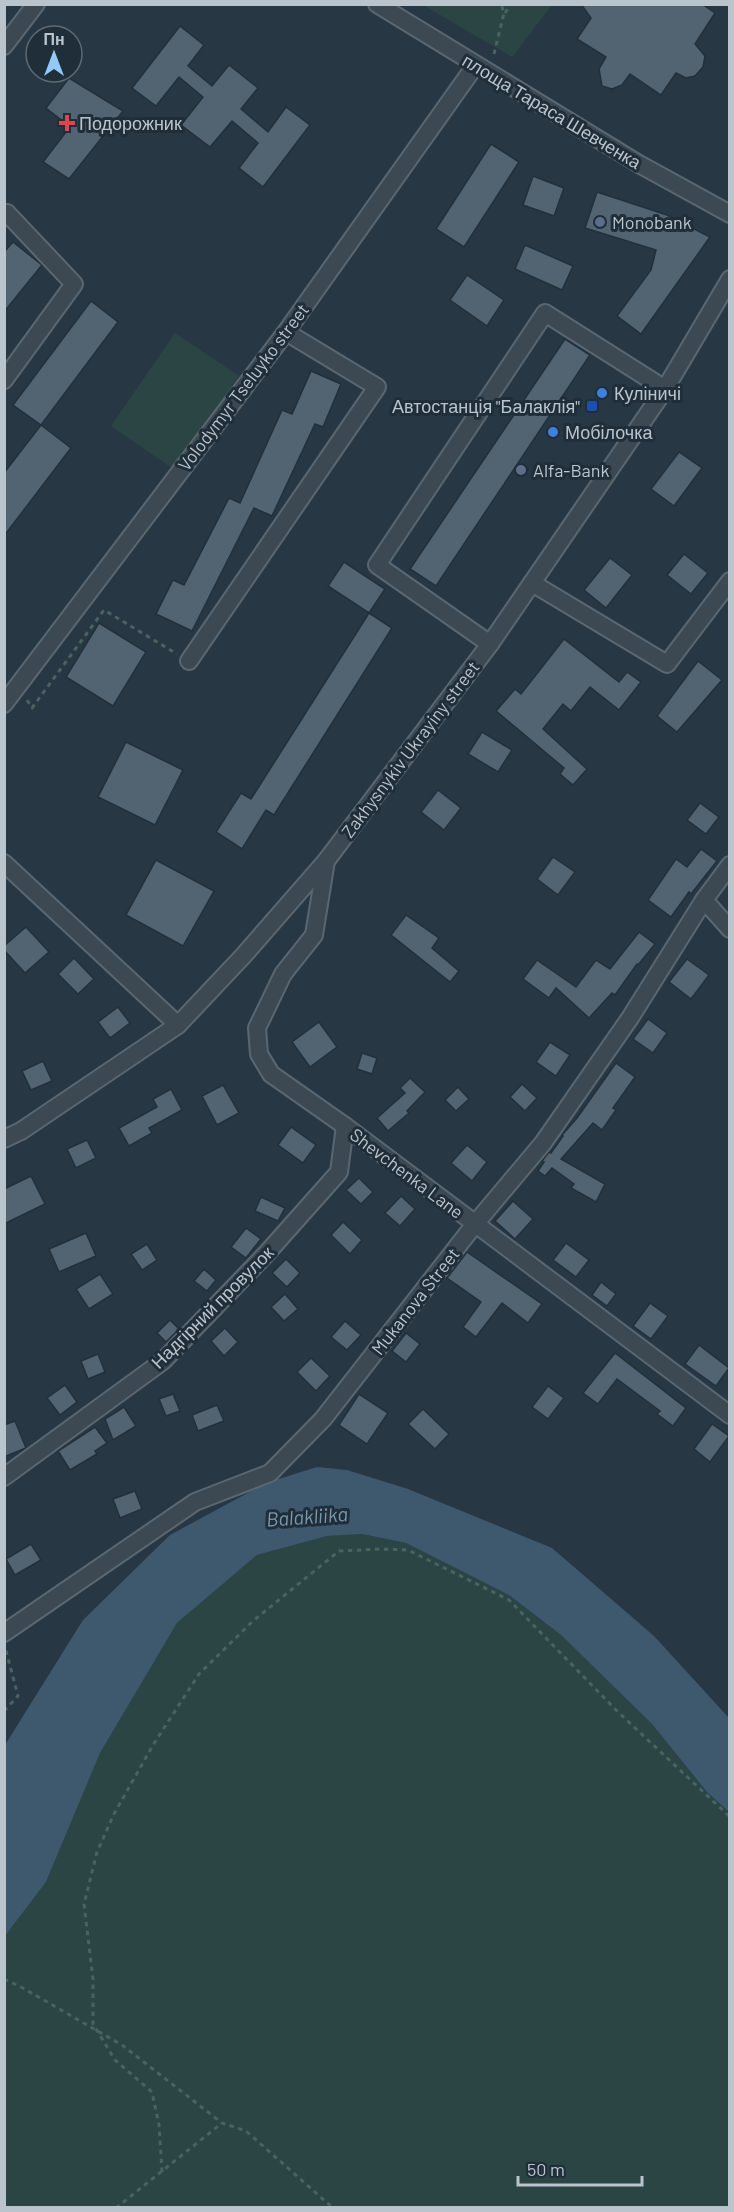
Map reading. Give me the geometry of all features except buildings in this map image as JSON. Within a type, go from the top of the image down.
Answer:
[{"type":"street","points":[[4,46],[36,4]]},
{"type":"street","name":"площа Тараса Шевченка","points":[[377,4],[639,164],[729,214]]},
{"type":"street","name":"Volodymyr Tseluyko street","points":[[4,704],[285,332],[476,66]]},
{"type":"street","points":[[4,217],[7,213],[75,285],[4,380]]},
{"type":"street","name":"Zakhysnykiv Ukrayiny street","points":[[4,1139],[21,1131],[178,1025],[244,955],[326,861],[490,644],[665,390],[729,279]]},
{"type":"street","points":[[490,644],[377,565],[545,314],[665,390]]},
{"type":"street","points":[[189,661],[377,387],[285,332]]},
{"type":"street","points":[[532,582],[667,664],[729,581]]},
{"type":"street","name":"Shevchenka Lane","points":[[326,861],[314,935],[283,974],[257,1028],[259,1054],[271,1074],[345,1126],[729,1415]]},
{"type":"street","points":[[4,863],[178,1025]]},
{"type":"street","name":"Mukanova Street","points":[[4,1633],[195,1502],[270,1473],[323,1419],[475,1224],[543,1143],[630,1018],[704,900],[729,865]]},
{"type":"street","points":[[704,900],[729,929]]},
{"type":"street","name":"Надгірний провулок","points":[[4,1477],[163,1361],[267,1253],[339,1172],[345,1126]]},
{"type":"path","points":[[501,4],[504,14]]},
{"type":"path","points":[[494,54],[504,14],[511,4]]},
{"type":"path","points":[[19,687],[32,708],[104,610],[189,661]]},
{"type":"path","points":[[162,2172],[159,2125],[152,2092],[115,2060],[93,2025],[93,1979],[84,1904],[97,1852],[114,1814],[153,1745],[199,1674],[253,1621],[339,1551],[408,1550],[509,1600],[618,1711],[729,1817]]},
{"type":"path","points":[[4,1645],[18,1696],[4,1711]]},
{"type":"path","points":[[4,1979],[122,2045],[222,2123],[246,2131],[333,2208]]},
{"type":"path","points":[[116,2208],[222,2123]]},
{"type":"green space","points":[[423,5],[552,5],[512,57]]},
{"type":"green space","points":[[175,333],[239,376],[175,470],[111,426]]},
{"type":"green space","points":[[362,1534],[406,1543],[509,1595],[561,1635],[652,1724],[707,1792],[729,1812],[729,2207],[5,2207],[4,1937],[46,1882],[100,1753],[177,1623],[257,1555],[327,1536]]},
{"type":"water","name":"Balakliika","points":[[317,1467],[347,1470],[408,1489],[552,1548],[654,1636],[729,1718],[729,1812],[707,1792],[652,1724],[561,1635],[509,1595],[406,1543],[362,1534],[327,1536],[257,1555],[177,1623],[100,1753],[46,1882],[5,1936],[5,1745],[83,1620],[170,1535],[266,1483]]},
{"type":"place","name":"Подорожник","points":[[67,123]]},
{"type":"place","name":"Monobank","points":[[600,222]]},
{"type":"place","name":"Куліничі","points":[[602,393]]},
{"type":"place","name":"Автостанція \"Балаклія\"","points":[[592,406]]},
{"type":"place","name":"Мобілочка","points":[[553,432]]},
{"type":"place","name":"Alfa-Bank","points":[[521,470]]}]
